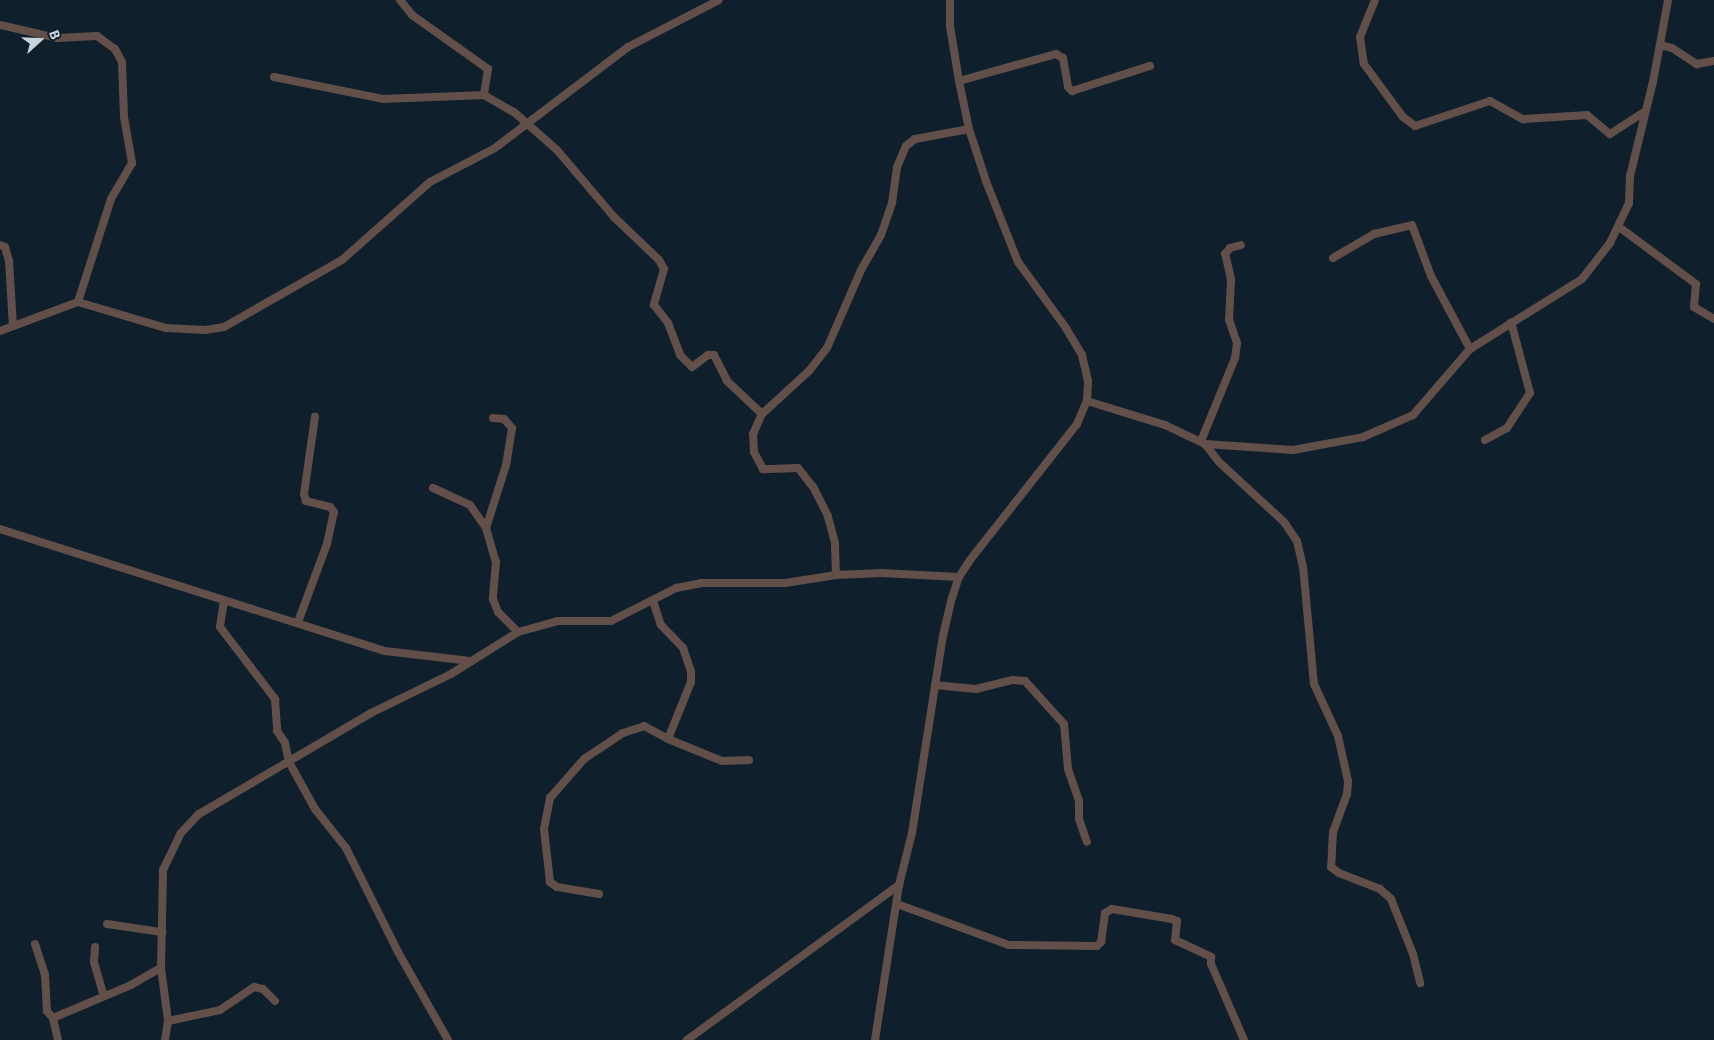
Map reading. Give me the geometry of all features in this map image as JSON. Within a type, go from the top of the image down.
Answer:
[{"type":"street","points":[[400,0],[418,19],[488,69],[484,95]]},
{"type":"street","points":[[0,331],[78,302],[166,328],[205,330],[224,327],[342,260],[430,182],[495,148],[528,126],[628,47],[719,0]]},
{"type":"street","points":[[876,1040],[899,885],[912,833],[943,636],[959,577],[1077,424],[1087,401],[1088,381],[1082,355],[1066,328],[1018,262],[1003,228],[969,128],[950,26],[950,0]]},
{"type":"street","points":[[1375,0],[1360,37],[1364,64],[1403,117],[1415,126],[1490,101],[1523,119],[1587,115],[1610,134],[1644,112]]},
{"type":"street","points":[[1087,401],[1165,425],[1203,442],[1293,450],[1363,437],[1421,410],[1448,372],[1470,349],[1510,322],[1582,279],[1600,258],[1619,227],[1629,203],[1630,176],[1660,45],[1668,0]]},
{"type":"street","points":[[0,24],[57,38],[97,36],[115,49],[122,62],[124,117],[132,163],[111,199],[78,302]]},
{"type":"street","points":[[1660,45],[1672,48],[1696,64],[1714,61]]},
{"type":"street","points":[[959,81],[1056,54],[1063,58],[1068,86],[1072,91],[1150,66]]},
{"type":"street","points":[[274,77],[383,99],[484,95],[514,112],[558,150],[614,218],[659,260],[664,269],[654,305],[668,323],[688,366],[696,365],[708,355],[714,355],[727,381],[762,414]]},
{"type":"street","points":[[836,575],[835,542],[828,516],[813,487],[798,468],[763,469],[754,452],[752,434],[762,414],[809,371],[828,348],[863,265],[881,235],[892,203],[897,166],[906,146],[915,139],[969,128]]},
{"type":"street","points":[[1333,258],[1379,232],[1412,225],[1431,276],[1470,349]]},
{"type":"street","points":[[1619,227],[1696,284],[1694,307],[1714,319]]},
{"type":"street","points":[[0,245],[5,247],[9,261],[13,326]]},
{"type":"street","points":[[1203,442],[1227,385],[1236,353],[1237,343],[1230,320],[1231,279],[1225,254],[1230,248],[1240,245]]},
{"type":"street","points":[[1485,440],[1507,428],[1530,394],[1510,322]]},
{"type":"street","points":[[298,622],[327,544],[334,512],[330,507],[306,501],[304,494],[314,417]]},
{"type":"street","points":[[486,528],[506,465],[512,428],[504,419],[493,418]]},
{"type":"street","points":[[1203,442],[1224,468],[1284,522],[1298,542],[1303,566],[1314,684],[1338,736],[1348,780],[1347,794],[1333,832],[1331,867],[1380,889],[1392,899],[1408,938],[1420,983]]},
{"type":"street","points":[[433,488],[470,505],[486,528],[496,562],[494,606],[518,632]]},
{"type":"street","points":[[0,528],[385,651],[470,661]]},
{"type":"street","points":[[164,1040],[168,1021],[161,968],[163,866],[181,833],[199,814],[371,713],[451,674],[518,632],[558,621],[611,622],[676,588],[701,583],[785,583],[836,575],[913,573],[959,577]]},
{"type":"street","points":[[224,601],[220,627],[275,699],[278,731],[285,743],[289,762],[315,809],[346,848],[394,945],[448,1040]]},
{"type":"street","points":[[652,601],[661,625],[683,648],[691,671],[691,682],[668,738]]},
{"type":"street","points":[[935,685],[976,688],[1016,679],[1030,686],[1064,724],[1068,769],[1079,801],[1079,819],[1086,842]]},
{"type":"street","points":[[599,894],[557,887],[550,882],[544,829],[550,798],[584,759],[623,733],[644,726],[722,761],[749,760]]},
{"type":"street","points":[[687,1040],[899,885]]},
{"type":"street","points":[[896,904],[1009,945],[1097,946],[1101,942],[1105,913],[1112,909],[1172,918],[1177,921],[1175,940],[1211,957],[1211,964],[1244,1040]]},
{"type":"street","points":[[107,924],[162,932]]},
{"type":"street","points":[[35,944],[45,974],[47,1011],[53,1018],[58,1040]]},
{"type":"street","points":[[95,947],[94,962],[104,996]]},
{"type":"street","points":[[53,1018],[161,968]]},
{"type":"street","points":[[168,1021],[220,1010],[254,987],[262,989],[275,1001]]}]
